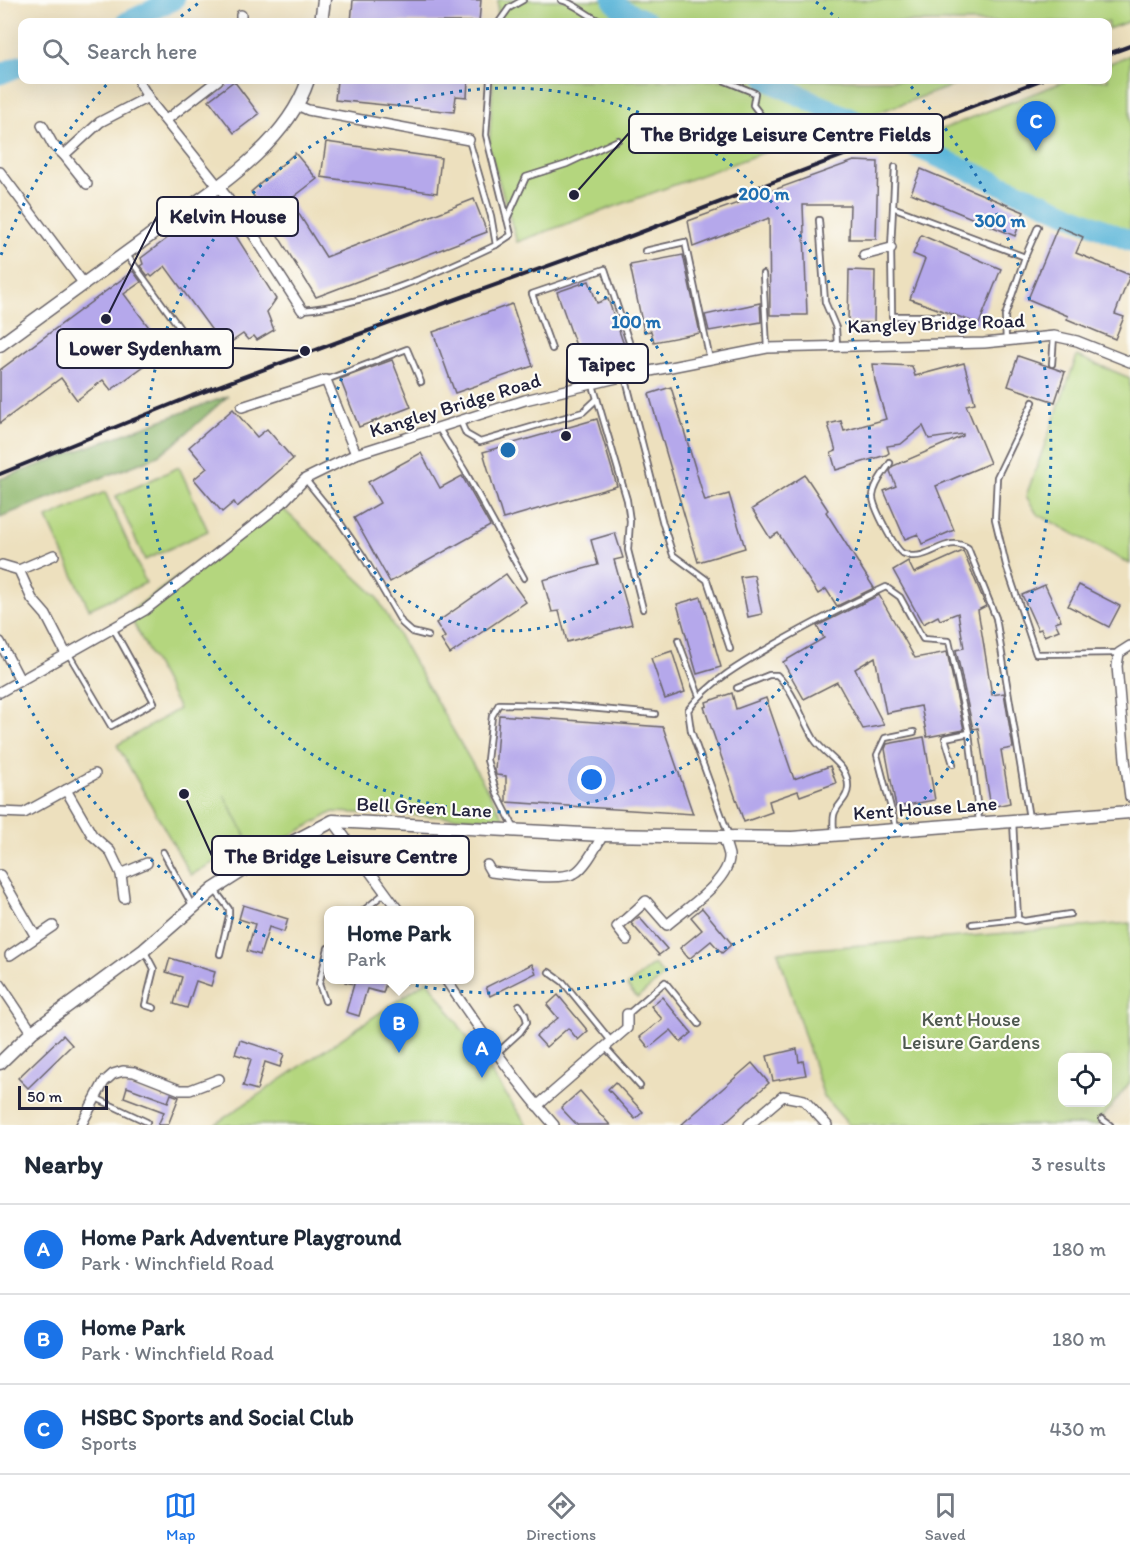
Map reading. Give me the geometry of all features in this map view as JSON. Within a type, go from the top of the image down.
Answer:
[{"type":"street","points":[[322,18],[324,0]]},
{"type":"street","points":[[140,84],[148,98],[218,185],[302,310]]},
{"type":"street","points":[[166,120],[213,84]]},
{"type":"street","points":[[0,345],[218,185],[261,150],[297,105],[306,84]]},
{"type":"street","points":[[64,156],[100,122],[148,98]]},
{"type":"street","points":[[297,105],[308,110],[469,140]]},
{"type":"street","points":[[42,125],[52,145],[87,184]]},
{"type":"street","points":[[0,172],[84,284]]},
{"type":"street","points":[[864,255],[891,248]]},
{"type":"street","name":"Kangley Bridge Road","points":[[0,692],[145,610],[282,503],[305,479],[356,454],[525,400],[625,376],[767,348],[984,343],[1054,336],[1077,341],[1130,362]]},
{"type":"street","points":[[242,407],[326,380],[356,454]]},
{"type":"street","points":[[2,565],[19,570],[54,555]]},
{"type":"street","points":[[19,570],[32,599],[46,615],[67,653]]},
{"type":"street","points":[[0,642],[20,680]]},
{"type":"street","points":[[1130,646],[1119,653],[1116,666],[1130,797]]},
{"type":"street","points":[[1,815],[24,813],[95,774]]},
{"type":"street","points":[[66,790],[92,835],[110,851],[121,874],[124,898]]},
{"type":"street","name":"Kent House Lane","points":[[726,837],[792,838],[1130,812]]},
{"type":"street","points":[[333,821],[395,906]]},
{"type":"street","name":"Bell Green Lane","points":[[0,1062],[32,1032],[144,950],[214,890],[264,857],[333,821],[603,835],[726,837]]},
{"type":"street","points":[[487,865],[491,872],[560,877],[576,873],[603,835]]},
{"type":"street","points":[[627,940],[617,927],[646,901],[667,925],[717,882],[726,870],[729,857],[726,837]]},
{"type":"street","points":[[121,874],[147,863]]},
{"type":"street","points":[[0,875],[36,937]]},
{"type":"street","points":[[10,955],[53,926]]},
{"type":"street","points":[[0,984],[32,1032]]},
{"type":"street","points":[[449,984],[497,1053],[554,1125]]},
{"type":"street","points":[[537,1106],[627,1028],[627,1014]]},
{"type":"street","points":[[81,1125],[104,1082],[113,1074],[123,1071],[134,1072],[180,1090],[190,1090],[219,1079]]},
{"type":"street","points":[[749,1125],[783,1096],[804,1100],[827,1125]]},
{"type":"lane","points":[[502,18],[509,8],[523,0]]},
{"type":"lane","points":[[561,0],[592,18]]},
{"type":"lane","points":[[302,310],[327,308],[382,292],[464,260],[511,235],[486,135],[490,84]]},
{"type":"lane","points":[[733,84],[755,93],[753,105],[763,118],[774,121]]},
{"type":"lane","points":[[469,140],[491,216],[496,245]]},
{"type":"lane","points":[[507,219],[526,177],[567,164],[618,140]]},
{"type":"lane","points":[[895,167],[895,208],[891,248],[892,316],[939,316]]},
{"type":"lane","points":[[895,208],[1025,257]]},
{"type":"lane","points":[[819,220],[825,302],[836,328],[837,345]]},
{"type":"lane","points":[[1006,341],[1005,316],[1038,227]]},
{"type":"lane","points":[[645,251],[685,242],[710,360]]},
{"type":"lane","points":[[125,253],[187,338]]},
{"type":"lane","points":[[552,349],[532,294],[605,269],[637,374]]},
{"type":"lane","points":[[763,274],[767,348]]},
{"type":"lane","points":[[1052,363],[1054,336]]},
{"type":"lane","points":[[326,380],[407,349],[421,382]]},
{"type":"lane","points":[[625,376],[673,555],[707,580],[729,649]]},
{"type":"lane","points":[[593,385],[627,500],[630,521],[628,550],[643,609]]},
{"type":"lane","points":[[460,420],[466,434],[480,442],[582,412],[597,399]]},
{"type":"lane","points":[[1033,402],[997,477],[995,519],[1006,565],[1036,654],[1119,653]]},
{"type":"lane","points":[[438,427],[524,578]]},
{"type":"lane","points":[[890,463],[875,489],[873,498],[897,546],[903,553],[911,556],[955,543],[963,545],[968,548],[987,593],[996,618],[1005,664],[1030,820]]},
{"type":"lane","points":[[305,479],[339,521],[363,556],[402,623],[412,632],[428,636]]},
{"type":"lane","points":[[726,837],[691,731],[688,710],[699,696],[731,669],[828,614],[886,587],[900,597],[923,639],[949,641],[969,733],[979,824]]},
{"type":"lane","points":[[67,653],[111,726],[154,702],[113,628]]},
{"type":"lane","points":[[678,640],[699,696]]},
{"type":"lane","points":[[737,688],[769,675],[777,675],[791,693],[815,741],[832,756],[847,775],[849,789],[834,814],[834,834]]},
{"type":"lane","points":[[516,831],[497,794],[487,760],[492,716],[499,704],[556,705],[655,714]]},
{"type":"lane","points":[[897,830],[878,755],[885,738],[914,732]]},
{"type":"lane","points":[[952,764],[945,738],[969,733]]},
{"type":"lane","points":[[1013,821],[1018,919]]},
{"type":"lane","points":[[163,852],[193,907]]},
{"type":"lane","points":[[214,890],[229,909],[220,954]]},
{"type":"lane","points":[[369,906],[386,892]]},
{"type":"lane","points":[[972,924],[1018,919],[1024,921],[1070,914]]},
{"type":"lane","points":[[144,950],[154,969],[145,1005],[154,1008]]},
{"type":"lane","points":[[324,964],[319,984],[325,1001]]},
{"type":"lane","points":[[549,972],[562,982],[640,1086]]},
{"type":"lane","points":[[627,1014],[665,982],[699,1024]]},
{"type":"lane","points":[[497,1053],[520,1032],[527,1022],[519,1005]]},
{"type":"lane","points":[[96,1098],[147,1122]]},
{"type":"lane","points":[[1101,1119],[1110,1125]]},
{"type":"green space","points":[[498,0],[606,0],[615,12],[628,18],[497,18]]},
{"type":"green space","points":[[613,0],[1130,0],[1130,21],[1112,28],[1112,18],[638,18],[629,14]]},
{"type":"green space","points":[[1130,55],[1130,232],[917,139],[1058,84],[1112,84],[1112,62]]},
{"type":"green space","points":[[493,84],[763,84],[845,123],[517,242],[489,148]]},
{"type":"green space","points":[[788,84],[958,84],[865,117]]},
{"type":"green space","points":[[1077,356],[1130,378],[1130,564],[1037,514],[1026,496]]},
{"type":"green space","points":[[228,396],[172,446],[153,458],[0,517],[0,479]]},
{"type":"green space","points":[[179,467],[208,531],[145,560],[116,496]]},
{"type":"green space","points":[[105,492],[146,583],[89,609],[47,518]]},
{"type":"green space","points":[[278,504],[376,596],[504,819],[333,812],[256,855],[224,795],[249,843],[191,875],[117,745],[179,709],[128,613]]},
{"type":"green space","name":"Kent House Leisure Gardens","points":[[1130,923],[1130,1082],[1112,1105],[1112,1053],[1058,1053],[1058,1107],[1111,1107],[1097,1125],[849,1125],[824,1097],[778,952]]},
{"type":"green space","points":[[654,964],[664,976],[637,998],[627,986]]},
{"type":"green space","points":[[422,984],[431,984],[527,1125],[214,1125]]},
{"type":"building","points":[[353,0],[481,0],[479,18],[351,18]]},
{"type":"building","points":[[230,84],[236,84],[259,114],[234,133],[209,100]]},
{"type":"building","points":[[337,84],[468,84],[467,97],[456,96],[454,112],[335,100]]},
{"type":"building","points":[[326,142],[441,158],[437,193],[321,177]]},
{"type":"building","points":[[295,153],[317,179],[290,200],[326,257],[474,199],[487,232],[316,297],[251,192]]},
{"type":"building","points":[[854,161],[878,162],[876,239],[849,239],[850,205],[803,205],[807,315],[770,315],[769,218],[693,247],[688,221]]},
{"type":"building","points":[[921,169],[1024,212],[1015,236],[911,193]]},
{"type":"building","points":[[204,211],[210,219],[216,215],[225,228],[229,225],[276,299],[267,312],[274,330],[257,340],[254,336],[248,340],[243,334],[224,347],[165,266],[152,277],[148,276],[140,266],[143,264],[141,258]]},
{"type":"building","points":[[1058,226],[1083,237],[1076,253],[1130,275],[1115,314],[1124,317],[1115,339],[1067,319],[1068,316],[1028,299]]},
{"type":"building","points":[[921,235],[1001,269],[979,324],[910,299],[925,259],[913,254]]},
{"type":"building","points":[[683,255],[700,333],[654,342],[651,331],[644,332],[630,265]]},
{"type":"building","points":[[849,270],[875,271],[874,323],[848,322]]},
{"type":"building","points":[[133,271],[141,282],[124,294],[166,350],[111,390],[103,380],[77,400],[61,378],[0,423],[0,370]]},
{"type":"building","points":[[589,281],[597,303],[608,299],[624,345],[581,360],[557,292]]},
{"type":"building","points":[[760,303],[761,322],[709,331],[705,315]]},
{"type":"building","points":[[512,304],[533,366],[455,393],[433,332]]},
{"type":"building","points":[[1018,356],[1065,372],[1055,402],[1008,386]]},
{"type":"building","points":[[392,360],[411,407],[359,427],[340,379]]},
{"type":"building","points":[[964,363],[975,403],[966,405],[990,463],[936,486],[954,530],[922,544],[918,534],[905,539],[884,491],[896,486],[890,471],[893,466],[963,436],[963,434],[929,439],[923,426],[901,444],[887,446],[889,453],[886,455],[836,470],[831,453],[836,451],[828,424],[841,421],[844,431],[886,419],[875,381],[873,364],[912,366],[915,376]]},
{"type":"building","points":[[671,387],[705,501],[729,494],[745,548],[698,562],[649,394]]},
{"type":"building","points":[[233,409],[257,437],[267,429],[293,459],[237,507],[234,502],[222,512],[194,479],[207,468],[189,447]]},
{"type":"building","points":[[597,419],[617,486],[503,519],[483,452]]},
{"type":"building","points":[[421,453],[440,488],[462,476],[490,526],[390,582],[354,518],[380,503],[368,482]]},
{"type":"building","points":[[805,475],[874,588],[837,606],[826,589],[818,594],[778,533],[770,538],[752,509]]},
{"type":"building","points":[[615,533],[623,558],[614,560],[632,624],[567,642],[559,611],[552,612],[543,580],[598,565],[591,540]]},
{"type":"building","points":[[963,551],[986,606],[978,610],[992,695],[1004,693],[1013,748],[1001,750],[1010,803],[991,807],[978,728],[973,729],[956,650],[964,648],[958,613],[940,620],[938,616],[923,624],[893,570],[908,561],[914,573]]},
{"type":"building","points":[[506,574],[526,602],[450,654],[441,640],[445,637],[436,623]]},
{"type":"building","points":[[754,575],[762,614],[748,617],[740,577]]},
{"type":"building","points":[[1045,585],[1061,620],[1055,622],[1059,630],[1044,636],[1041,629],[1038,630],[1022,595]]},
{"type":"building","points":[[1079,585],[1120,606],[1109,627],[1068,606]]},
{"type":"building","points":[[879,595],[915,658],[947,652],[964,730],[927,737],[921,706],[886,713],[875,657],[855,669],[884,725],[863,729],[837,682],[804,699],[783,662],[824,638],[817,626]]},
{"type":"building","points":[[701,597],[721,667],[697,674],[677,604]]},
{"type":"building","points":[[672,651],[685,692],[665,699],[651,658]]},
{"type":"building","points":[[732,693],[736,709],[766,698],[794,779],[830,766],[836,783],[800,796],[798,791],[769,801],[772,812],[744,822],[704,707],[707,706],[706,702]]},
{"type":"building","points":[[499,715],[663,727],[693,814],[506,802],[506,776],[496,775],[495,770]]},
{"type":"building","points":[[924,737],[935,800],[896,807],[885,749],[887,744]]},
{"type":"building","points":[[243,905],[288,919],[284,932],[269,927],[260,955],[247,951],[255,924],[239,919]]},
{"type":"building","points":[[702,908],[732,944],[722,953],[711,941],[689,959],[680,948],[702,930],[691,917]]},
{"type":"building","points":[[639,917],[667,949],[659,955],[631,923]]},
{"type":"building","points":[[170,958],[215,972],[211,986],[196,981],[187,1008],[174,1004],[182,977],[166,972]]},
{"type":"building","points":[[532,964],[536,973],[490,996],[486,987]]},
{"type":"building","points":[[354,984],[386,984],[383,993],[367,989],[359,1016],[346,1012]]},
{"type":"building","points":[[558,995],[588,1031],[578,1040],[568,1028],[546,1047],[536,1036],[558,1018],[547,1005]]},
{"type":"building","points":[[662,997],[692,1033],[681,1042],[671,1030],[649,1048],[640,1037],[662,1019],[651,1006]]},
{"type":"building","points":[[63,1035],[72,1045],[28,1088],[18,1078]]},
{"type":"building","points":[[240,1040],[284,1054],[280,1067],[265,1062],[257,1090],[243,1086],[251,1059],[235,1054]]},
{"type":"building","points":[[797,1049],[799,1062],[803,1061],[806,1075],[773,1081],[767,1056]]},
{"type":"building","points":[[752,1063],[769,1083],[722,1125],[681,1125]]},
{"type":"building","points":[[615,1082],[643,1112],[635,1119],[608,1089]]},
{"type":"building","points":[[127,1087],[168,1102],[171,1094],[179,1097],[168,1125],[158,1125],[164,1112],[124,1097]]},
{"type":"building","points":[[580,1091],[610,1125],[577,1125],[561,1108]]},
{"type":"waterway","points":[[136,18],[174,0]]},
{"type":"waterway","points":[[613,0],[621,9],[640,18]]},
{"type":"waterway","points":[[0,74],[18,67]]},
{"type":"waterway","points":[[776,84],[1130,241]]},
{"type":"railway","points":[[1112,53],[1130,46]]},
{"type":"railway","points":[[0,474],[192,396],[631,236],[1030,84]]},
{"type":"place","name":"HSBC Sports and Social Club","points":[[1036,151]]},
{"type":"place","name":"The Bridge Leisure Centre Fields","points":[[574,195]]},
{"type":"place","name":"Kelvin House","points":[[106,319]]},
{"type":"place","name":"Lower Sydenham","points":[[305,351]]},
{"type":"place","name":"Taipec","points":[[566,436]]},
{"type":"place","name":"The Bridge Leisure Centre","points":[[184,794]]},
{"type":"place","name":"Home Park","points":[[399,1053]]},
{"type":"place","name":"Home Park Adventure Playground","points":[[482,1078]]}]
